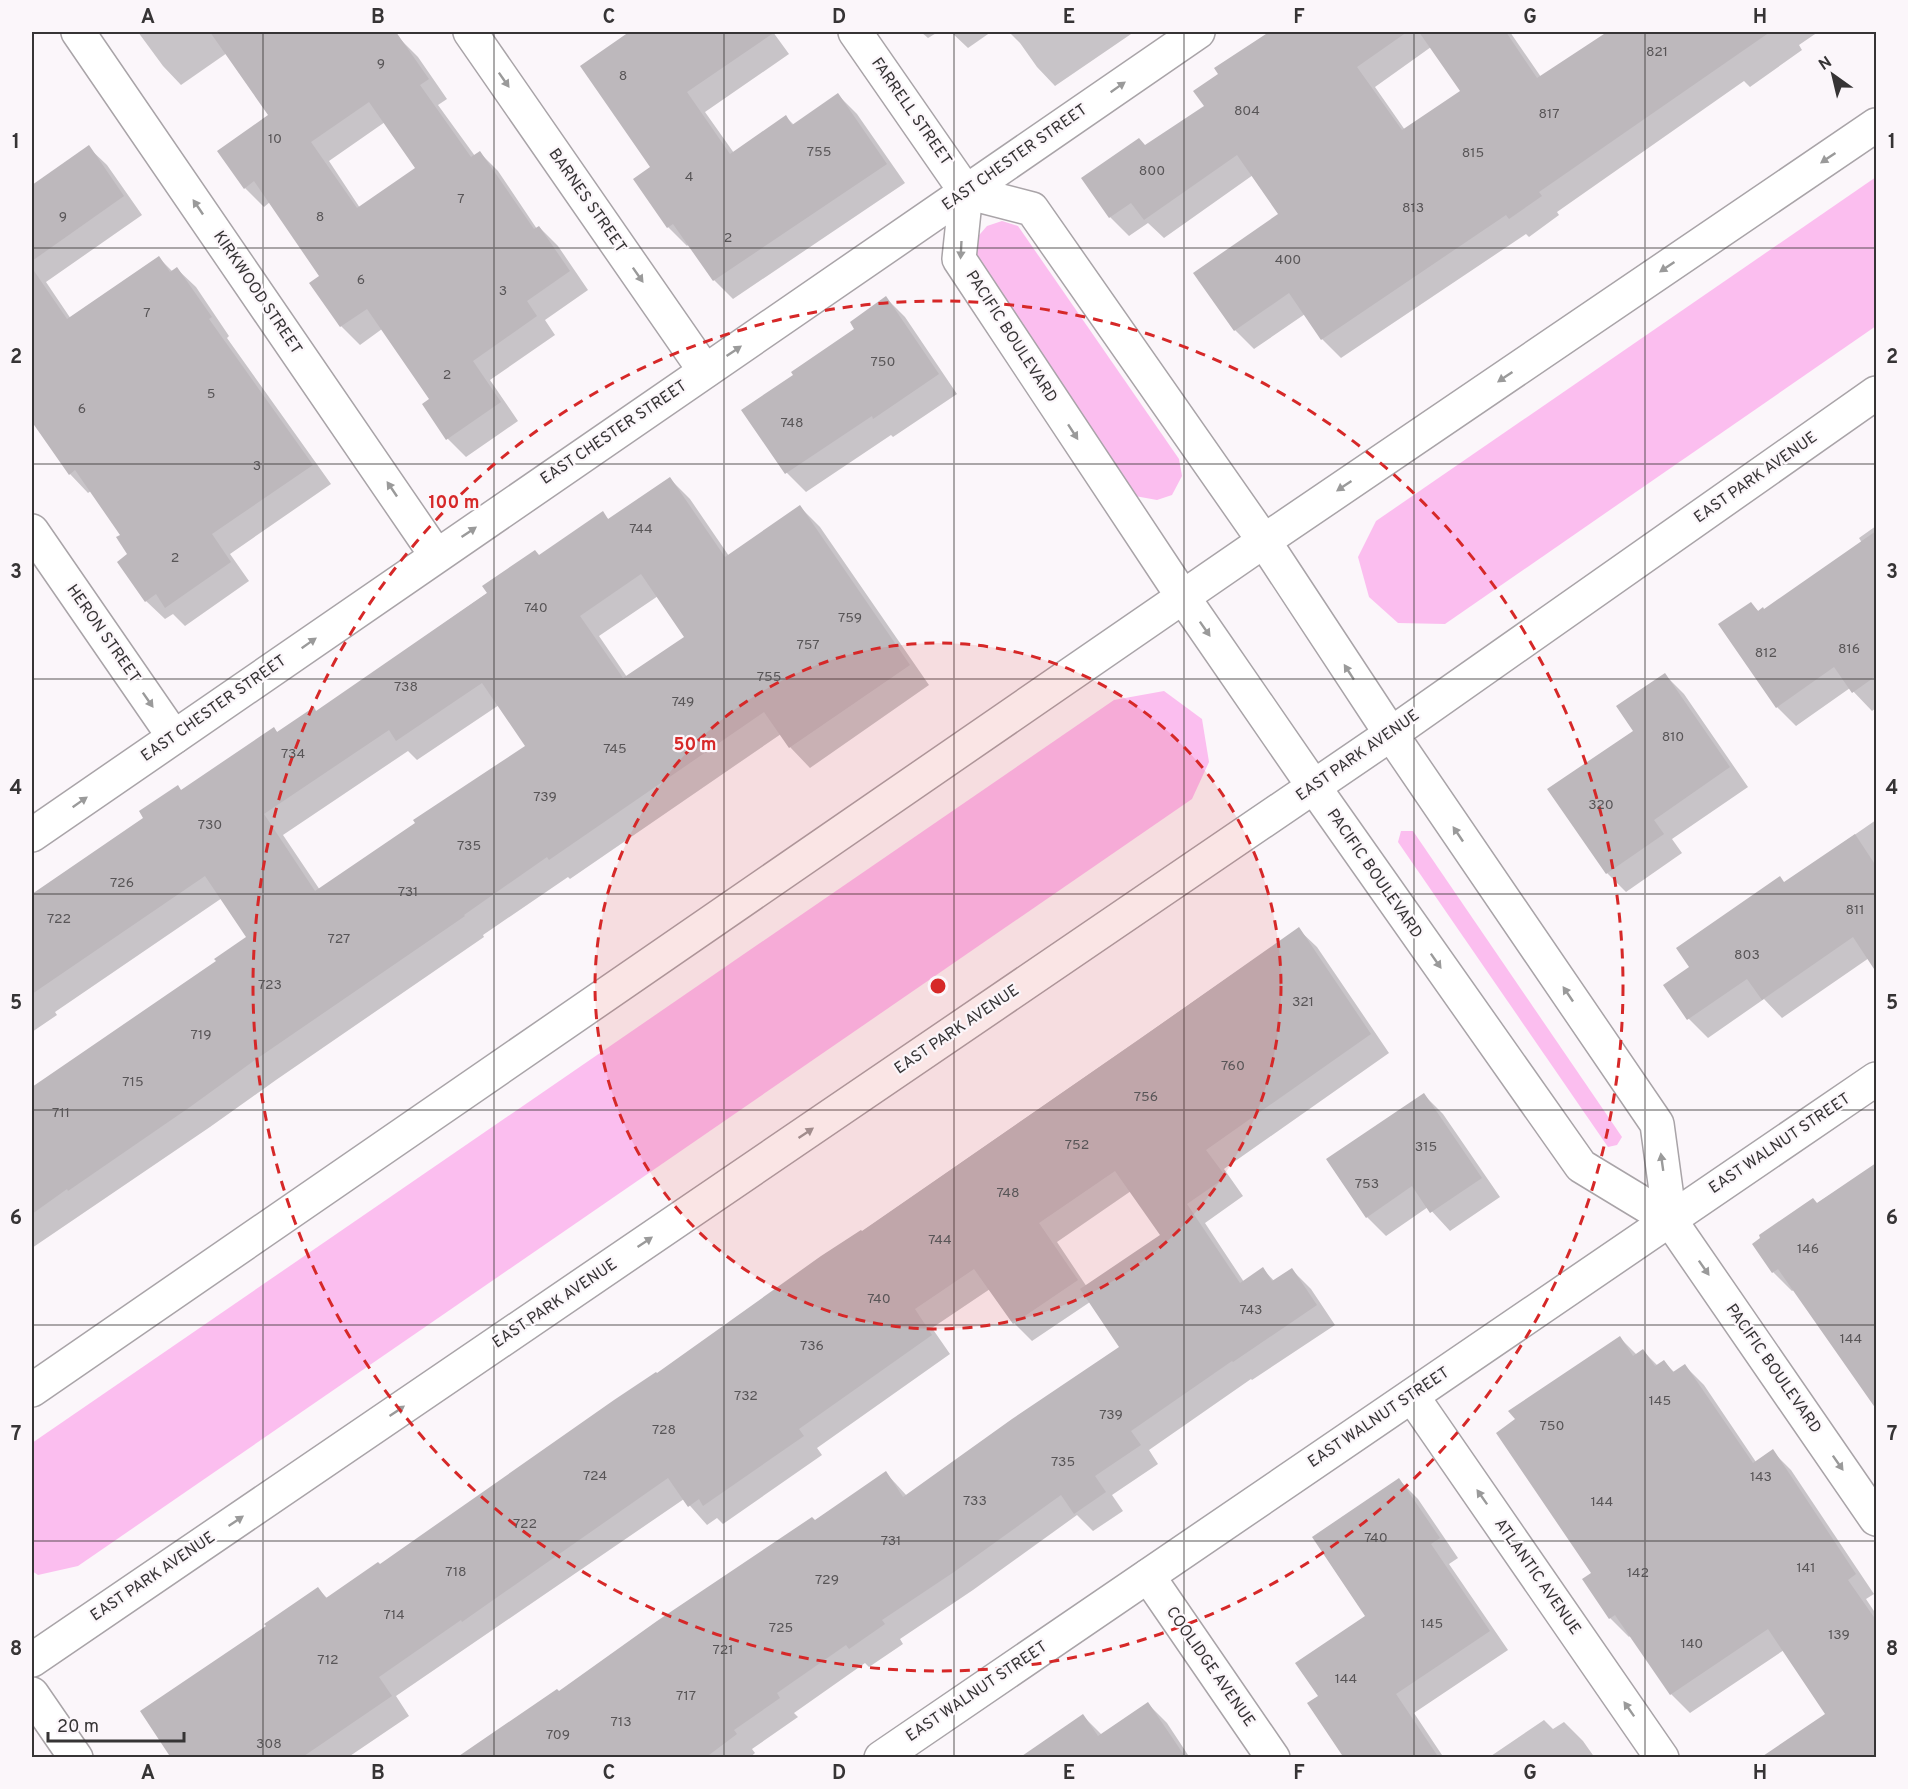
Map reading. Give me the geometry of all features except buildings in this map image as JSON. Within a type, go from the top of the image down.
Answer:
[{"type":"main road","name":"KIRKWOOD STREET","points":[[78,32],[436,555]]},
{"type":"main road","name":"BARNES STREET","points":[[470,32],[705,371]]},
{"type":"main road","name":"FARRELL STREET","points":[[855,32],[966,192]]},
{"type":"main road","name":"EAST CHESTER STREET","points":[[32,835],[1198,32]]},
{"type":"main road","points":[[32,1390],[1264,541],[1876,125]]},
{"type":"main road","name":"PACIFIC BOULEVARD","points":[[1670,1220],[1657,1124],[1391,735],[1264,541],[1032,209],[966,192],[959,259],[1183,597],[1581,1166],[1670,1220],[1876,1519]]},
{"type":"main road","name":"EAST PARK AVENUE","points":[[32,1660],[1391,735],[1876,393]]},
{"type":"main road","name":"HERON STREET","points":[[32,531],[174,736]]},
{"type":"main road","name":"EAST WALNUT STREET","points":[[881,1758],[1876,1078]]},
{"type":"main road","name":"ATLANTIC AVENUE","points":[[1412,1396],[1662,1758]]},
{"type":"main road","name":"COOLIDGE AVENUE","points":[[1148,1576],[1273,1758]]},
{"type":"main road","points":[[32,1694],[76,1758]]},
{"type":"shaded area","points":[[1876,177],[1876,326],[1445,624],[1398,623],[1369,597],[1358,557],[1376,521]]},
{"type":"shaded area","points":[[1002,221],[1018,226],[1179,459],[1182,476],[1172,495],[1157,500],[1135,496],[976,260],[974,241],[987,226]]},
{"type":"shaded area","points":[[1164,691],[1202,719],[1209,762],[1192,799],[78,1566],[38,1575],[32,1571],[32,1443],[1114,700]]},
{"type":"shaded area","points":[[1401,831],[1413,831],[1622,1137],[1617,1145],[1608,1147],[1398,842]]}]
